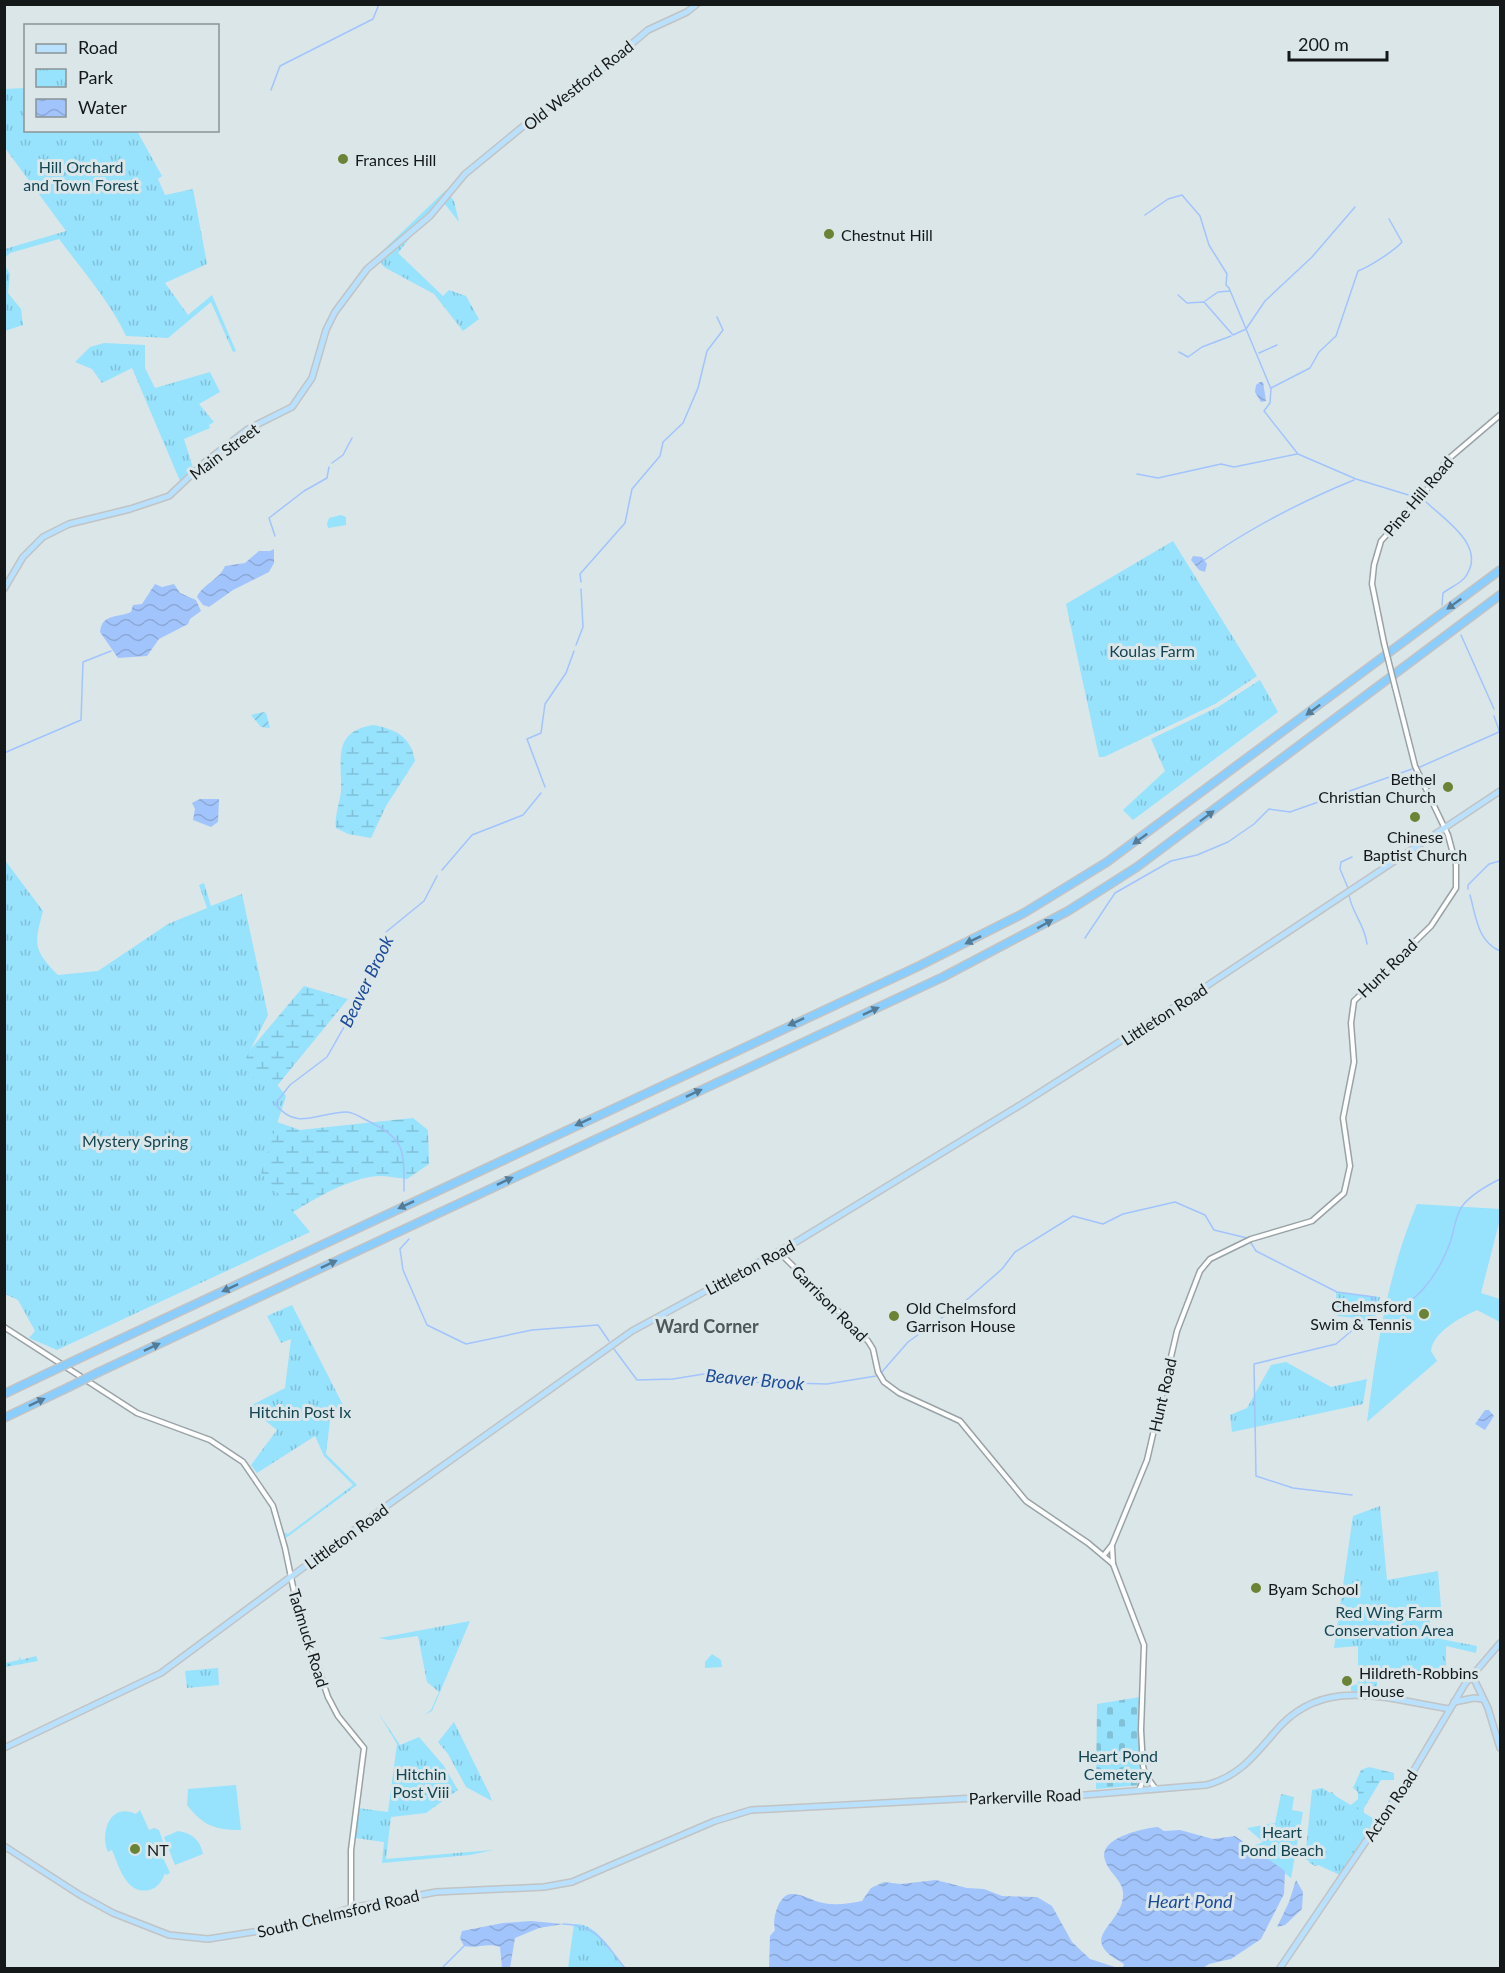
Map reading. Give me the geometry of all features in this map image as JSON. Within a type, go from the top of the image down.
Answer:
[{"type":"highway","points":[[4,1395],[919,966],[1024,913],[1084,877],[1146,835],[1500,570]]},
{"type":"highway","points":[[4,1418],[943,977],[1041,927],[1146,861],[1500,595]]},
{"type":"main road","name":"Old Westford Road","points":[[465,174],[543,110],[582,86],[648,30],[687,12],[697,4]]},
{"type":"main road","name":"Main Street","points":[[4,589],[23,557],[43,537],[69,524],[130,509],[169,496],[204,463],[248,429],[292,407],[307,388],[330,321],[350,289],[374,263],[430,216],[465,174]]},
{"type":"main road","name":"Littleton Road","points":[[4,1748],[161,1673],[290,1576],[632,1331],[779,1252],[1125,1039],[1500,791]]},
{"type":"main road","name":"Acton Road","points":[[1280,1968],[1407,1782],[1472,1675],[1500,1643]]},
{"type":"main road","points":[[1472,1675],[1488,1708],[1500,1748]]},
{"type":"main road","name":"Parkerville Road","points":[[788,1807],[862,1806],[976,1798],[1048,1798],[1140,1788],[1195,1786],[1233,1775],[1303,1705],[1323,1698],[1357,1695],[1450,1709]]},
{"type":"main road","points":[[1454,1702],[1477,1697],[1483,1700]]},
{"type":"main road","name":"South Chelmsford Road","points":[[4,1846],[80,1895],[145,1927],[178,1938],[208,1939],[281,1929],[351,1908],[445,1890],[544,1887],[573,1882],[733,1815],[751,1810],[788,1807]]},
{"type":"street","name":"Pine Hill Road","points":[[1373,597],[1373,569],[1383,538],[1424,494],[1446,460],[1500,415]]},
{"type":"street","name":"Hunt Road","points":[[1104,1555],[1112,1545],[1147,1460],[1182,1312],[1202,1268],[1210,1259],[1256,1238],[1312,1221],[1344,1193],[1350,1166],[1343,1118],[1354,1062],[1351,1010],[1356,997],[1431,926],[1454,893],[1456,865],[1446,826],[1415,765],[1373,597]]},
{"type":"street","name":"Garrison Road","points":[[779,1252],[872,1345],[878,1372],[884,1382],[899,1394],[960,1422],[1026,1501],[1104,1555],[1113,1564],[1144,1645],[1141,1730],[1145,1774],[1140,1788]]},
{"type":"street","name":"Tadmuck Road","points":[[4,1327],[137,1413],[197,1434],[236,1456],[269,1498],[283,1541],[302,1622],[328,1696],[338,1716],[364,1748],[351,1850],[351,1908]]},
{"type":"street","name":"Hunt Road","points":[[1112,1545],[1113,1564]]},
{"type":"street","points":[[1145,1774],[1155,1788]]},
{"type":"green space","name":"Hill Orchard and Town Forest","points":[[24,88],[24,132],[138,132],[162,176],[158,179],[165,195],[193,189],[207,264],[165,283],[188,315],[212,295],[236,351],[233,352],[211,302],[168,338],[126,336],[105,300],[59,239],[10,253],[5,258],[5,249],[66,231],[5,148],[5,89]]},
{"type":"green space","points":[[446,190],[454,201],[459,222],[444,203],[420,225],[398,253],[443,296],[449,290],[466,296],[479,319],[463,331],[434,294],[384,267],[377,256]]},
{"type":"green space","points":[[5,266],[10,274],[8,293],[21,309],[23,325],[5,331]]},
{"type":"green space","points":[[104,343],[145,345],[145,368],[155,388],[210,372],[220,392],[199,404],[214,422],[209,425],[210,428],[184,439],[193,468],[180,481],[132,368],[102,383],[92,369],[75,362],[90,347]]},
{"type":"green space","points":[[341,515],[346,517],[346,525],[328,528],[329,518]]},
{"type":"green space","name":"Koulas Farm","points":[[1173,541],[1257,676],[1215,704],[1104,757],[1099,757],[1066,604]]},
{"type":"green space","points":[[1260,680],[1278,712],[1133,820],[1123,810],[1165,771],[1151,739],[1218,707]]},
{"type":"green space","points":[[264,712],[270,728],[261,727],[251,715]]},
{"type":"green space","points":[[373,725],[389,729],[406,740],[415,761],[386,806],[371,838],[348,834],[336,828],[336,814],[341,791],[341,758],[345,741],[351,734]]},
{"type":"green space","name":"Mystery Spring","points":[[4,859],[43,911],[37,939],[38,946],[44,959],[58,975],[98,971],[168,924],[207,908],[199,885],[204,883],[211,906],[242,894],[268,1015],[242,1066],[254,1079],[271,1077],[286,1096],[261,1173],[310,1232],[57,1350],[29,1338],[35,1331],[18,1300],[5,1294]]},
{"type":"green space","points":[[304,986],[348,999],[254,1114],[300,1130],[413,1118],[428,1130],[429,1164],[407,1179],[379,1176],[353,1181],[325,1194],[276,1223],[222,1083]]},
{"type":"green space","name":"Chelmsford Swim & Tennis","points":[[1417,1204],[1500,1209],[1500,1219],[1481,1293],[1500,1299],[1500,1322],[1477,1310],[1449,1326],[1433,1344],[1431,1351],[1437,1361],[1367,1422],[1379,1338],[1391,1284]]},
{"type":"green space","points":[[1336,1292],[1380,1297],[1375,1320],[1337,1316]]},
{"type":"green space","name":"Hitchin Post Ix","points":[[292,1305],[343,1405],[330,1420],[326,1454],[357,1485],[286,1538],[284,1532],[288,1534],[353,1485],[324,1456],[315,1436],[257,1473],[251,1465],[277,1430],[248,1407],[285,1388],[291,1339],[281,1343],[267,1316]]},
{"type":"green space","points":[[1286,1362],[1331,1387],[1367,1379],[1363,1404],[1232,1432],[1230,1415],[1247,1408],[1271,1365]]},
{"type":"green space","name":"Red Wing Farm Conservation Area","points":[[1380,1506],[1387,1580],[1438,1571],[1441,1607],[1430,1608],[1430,1637],[1477,1646],[1476,1653],[1446,1646],[1446,1670],[1378,1675],[1376,1694],[1351,1691],[1351,1686],[1358,1684],[1358,1646],[1334,1648],[1353,1516]]},
{"type":"green space","name":"Hitchin Post Viii","points":[[470,1621],[432,1711],[424,1715],[431,1710],[439,1692],[427,1682],[418,1636],[389,1640],[379,1638]]},
{"type":"green space","points":[[712,1654],[721,1660],[722,1667],[705,1668],[705,1662]]},
{"type":"green space","points":[[20,1656],[21,1660],[36,1656],[38,1661],[5,1667],[5,1663],[19,1660]]},
{"type":"green space","points":[[218,1668],[219,1685],[187,1688],[185,1671]]},
{"type":"green space","name":"Heart Pond Cemetery","points":[[1140,1697],[1142,1782],[1140,1785],[1096,1789],[1097,1704]]},
{"type":"green space","name":"Hitchin Post Viii","points":[[378,1712],[400,1745],[419,1737],[444,1766],[458,1790],[426,1813],[391,1817],[386,1859],[493,1850],[470,1855],[382,1863],[384,1842],[355,1838],[358,1808],[388,1812],[397,1744]]},
{"type":"green space","name":"Hitchin Post Viii","points":[[454,1722],[492,1801],[466,1787],[448,1754],[438,1742]]},
{"type":"green space","points":[[1369,1767],[1394,1773],[1394,1780],[1381,1780],[1364,1808],[1363,1823],[1331,1860],[1315,1866],[1308,1862],[1320,1857],[1322,1798],[1332,1792],[1343,1804],[1351,1805],[1358,1799],[1358,1792],[1353,1788],[1361,1770]]},
{"type":"green space","points":[[236,1785],[241,1830],[217,1828],[199,1818],[187,1805],[188,1789]]},
{"type":"green space","points":[[1322,1788],[1376,1820],[1340,1875],[1305,1859],[1312,1790]]},
{"type":"green space","name":"Heart Pond Beach","points":[[1281,1794],[1294,1797],[1292,1810],[1303,1812],[1291,1878],[1251,1847],[1263,1842],[1247,1828],[1275,1823]]},
{"type":"green space","name":"NT","points":[[140,1810],[149,1830],[154,1828],[159,1830],[165,1848],[160,1851],[170,1873],[166,1875],[165,1873],[159,1884],[149,1890],[134,1888],[124,1878],[112,1850],[108,1852],[105,1837],[106,1829],[113,1816],[127,1811],[136,1814]]},
{"type":"green space","points":[[178,1831],[195,1838],[203,1854],[175,1865],[164,1837]]},
{"type":"green space","points":[[574,1924],[590,1928],[597,1933],[625,1968],[568,1968]]},
{"type":"water","points":[[1263,382],[1266,401],[1261,402],[1255,392],[1256,385]]},
{"type":"water","points":[[274,549],[274,563],[269,572],[233,590],[209,607],[203,605],[197,597],[223,571],[225,566],[245,563],[259,551]]},
{"type":"water","points":[[1193,556],[1202,557],[1207,564],[1205,572],[1199,570],[1191,560]]},
{"type":"water","points":[[155,584],[162,587],[174,584],[180,593],[196,600],[201,611],[190,619],[188,624],[159,639],[147,656],[118,658],[100,632],[101,626],[111,617],[131,612],[133,605],[142,604]]},
{"type":"water","points":[[200,799],[219,799],[218,822],[211,827],[193,820],[195,809],[192,803]]},
{"type":"water","points":[[1485,1410],[1489,1410],[1494,1416],[1485,1430],[1475,1424]]},
{"type":"water","name":"Heart Pond","points":[[1158,1827],[1164,1831],[1180,1830],[1213,1839],[1235,1836],[1285,1871],[1284,1894],[1261,1939],[1231,1959],[1209,1964],[1203,1968],[769,1968],[770,1936],[775,1930],[774,1920],[779,1903],[786,1895],[801,1895],[819,1902],[845,1904],[862,1901],[871,1888],[884,1882],[901,1884],[936,1880],[967,1888],[984,1889],[1002,1896],[1037,1897],[1052,1906],[1072,1942],[1090,1959],[1115,1967],[1123,1967],[1124,1964],[1110,1955],[1103,1947],[1101,1939],[1120,1907],[1123,1897],[1122,1886],[1107,1865],[1104,1852],[1115,1840],[1123,1836]]},
{"type":"water","points":[[1296,1880],[1303,1892],[1302,1909],[1285,1925],[1277,1927],[1289,1902]]},
{"type":"water","points":[[531,1921],[563,1924],[539,1928],[515,1938],[510,1968],[502,1968],[500,1947],[464,1946],[460,1938],[462,1931],[503,1923]]},
{"type":"waterway","points":[[271,90],[280,66],[373,19],[379,4]]},
{"type":"waterway","points":[[1145,215],[1168,199],[1182,195],[1200,216],[1209,245],[1227,274],[1226,285],[1271,389],[1270,403],[1264,411],[1298,454],[1356,479],[1415,497]]},
{"type":"waterway","points":[[1178,295],[1187,303],[1204,302],[1233,335],[1246,329],[1265,301],[1312,257],[1355,207]]},
{"type":"waterway","points":[[1271,388],[1310,368],[1319,352],[1336,336],[1358,271],[1381,258],[1402,242],[1389,219]]},
{"type":"waterway","points":[[1205,301],[1218,292],[1230,291]]},
{"type":"waterway","name":"Beaver Brook","points":[[581,582],[580,574],[625,523],[632,489],[660,456],[663,442],[683,423],[698,388],[707,351],[723,330],[717,317]]},
{"type":"waterway","points":[[1179,352],[1188,357],[1202,347],[1231,336]]},
{"type":"waterway","points":[[1259,353],[1277,345]]},
{"type":"waterway","points":[[332,463],[343,455],[352,438]]},
{"type":"waterway","points":[[1137,474],[1158,478],[1221,464],[1234,467],[1297,454]]},
{"type":"waterway","points":[[275,536],[269,518],[304,491],[327,478],[329,467]]},
{"type":"waterway","points":[[1203,561],[1276,516],[1354,480]]},
{"type":"waterway","points":[[1424,500],[1460,534],[1471,554],[1471,565],[1466,576],[1443,593],[1442,605]]},
{"type":"waterway","name":"Beaver Brook","points":[[576,645],[583,627],[581,589]]},
{"type":"waterway","points":[[1461,635],[1494,709]]},
{"type":"waterway","points":[[4,753],[81,720],[83,662],[111,651]]},
{"type":"waterway","name":"Beaver Brook","points":[[545,787],[527,739],[541,733],[545,704],[566,673],[574,651]]},
{"type":"waterway","points":[[1494,716],[1500,733]]},
{"type":"waterway","points":[[1420,767],[1499,732]]},
{"type":"waterway","points":[[1085,938],[1115,893],[1171,861],[1197,855],[1228,842],[1254,824],[1269,809],[1290,812],[1412,769]]},
{"type":"waterway","name":"Beaver Brook","points":[[442,870],[472,835],[523,815],[541,793]]},
{"type":"waterway","points":[[1348,888],[1340,869],[1341,862],[1352,857]]},
{"type":"waterway","name":"Beaver Brook","points":[[1468,889],[1468,885],[1489,864],[1500,861]]},
{"type":"waterway","name":"Beaver Brook","points":[[404,1191],[403,1156],[390,1134],[349,1112],[300,1119],[283,1112],[275,1104],[290,1085],[327,1057],[365,990],[386,932],[424,901],[437,876]]},
{"type":"waterway","points":[[1349,895],[1367,944]]},
{"type":"waterway","name":"Beaver Brook","points":[[1470,895],[1482,935],[1487,942],[1500,951]]},
{"type":"waterway","name":"Beaver Brook","points":[[1251,1243],[1256,1251],[1337,1292],[1374,1297],[1376,1310],[1390,1310],[1402,1306],[1424,1289],[1446,1252],[1461,1208],[1475,1194],[1500,1179]]},
{"type":"waterway","name":"Beaver Brook","points":[[881,1373],[908,1342],[969,1298],[1002,1269],[1015,1252],[1073,1216],[1103,1224],[1123,1214],[1175,1202],[1205,1215],[1214,1230],[1247,1238]]},
{"type":"waterway","name":"Beaver Brook","points":[[409,1239],[400,1249],[403,1270],[427,1325],[466,1344],[532,1330],[598,1325],[609,1341]]},
{"type":"waterway","points":[[1352,1495],[1293,1488],[1256,1476],[1254,1364],[1336,1344],[1376,1310]]},
{"type":"waterway","name":"Beaver Brook","points":[[614,1349],[637,1380],[673,1379],[710,1373],[755,1382],[827,1384],[876,1376]]},
{"type":"waterway","points":[[563,1924],[575,1925],[593,1932],[600,1937],[625,1968]]},
{"type":"waterway","points":[[442,1968],[464,1946]]},
{"type":"place","name":"Frances Hill","points":[[343,159]]},
{"type":"place","name":"Chestnut Hill","points":[[829,234]]},
{"type":"place","name":"Bethel Christian Church","points":[[1448,787]]},
{"type":"place","name":"Chinese Baptist Church","points":[[1415,817]]},
{"type":"place","name":"Chelmsford Swim & Tennis","points":[[1424,1314]]},
{"type":"place","name":"Old Chelmsford Garrison House","points":[[894,1316]]},
{"type":"place","name":"Byam School","points":[[1256,1588]]},
{"type":"place","name":"Hildreth-Robbins House","points":[[1347,1681]]},
{"type":"place","name":"NT","points":[[135,1849]]},
{"type":"district","name":"Ward Corner","points":[[707,1326]]}]
